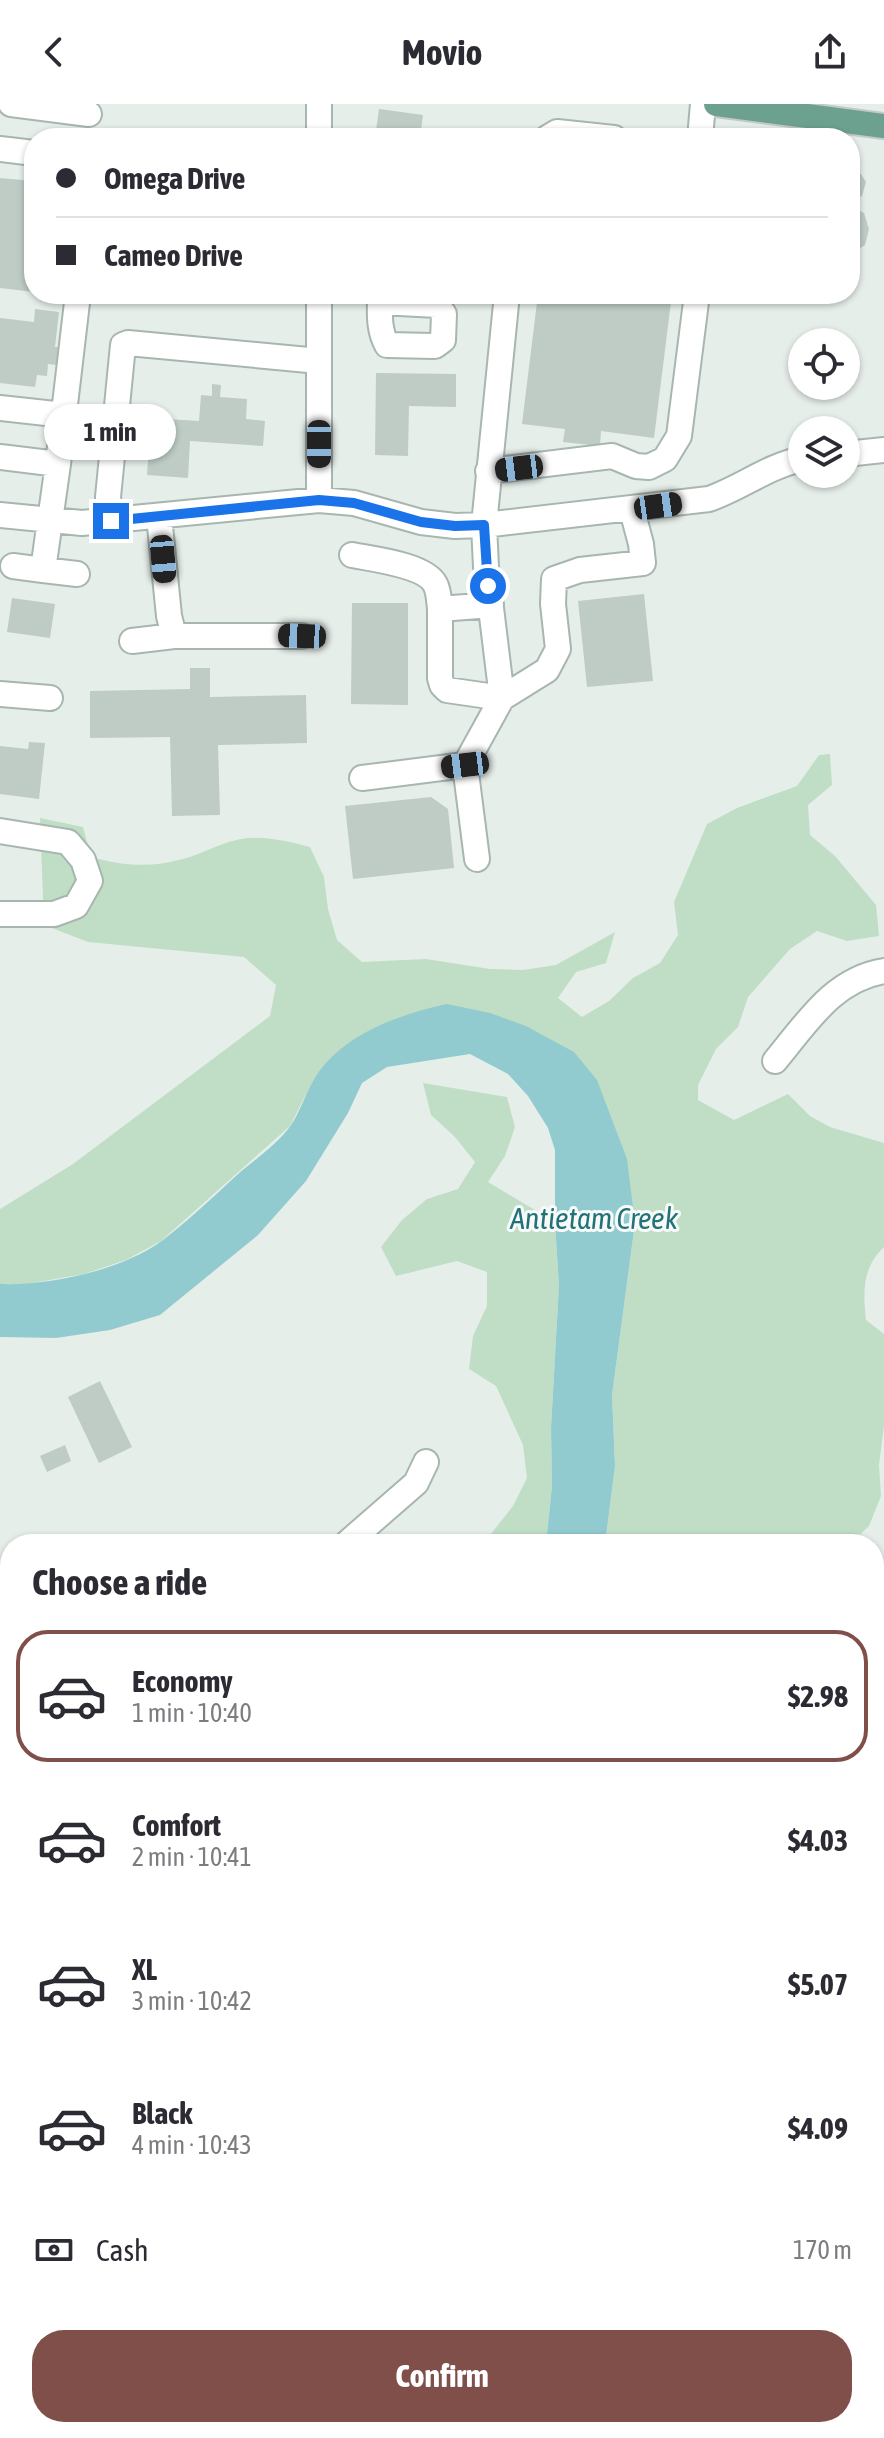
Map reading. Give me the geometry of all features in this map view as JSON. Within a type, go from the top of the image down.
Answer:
[{"type":"main road","points":[[716,104],[884,126]]},
{"type":"street","points":[[11,104],[89,119]]},
{"type":"street","points":[[319,104],[319,128]]},
{"type":"street","points":[[701,128],[703,104]]},
{"type":"street","points":[[0,149],[24,152]]},
{"type":"street","points":[[43,570],[77,304]]},
{"type":"street","points":[[319,304],[319,500]]},
{"type":"street","points":[[502,698],[484,525],[506,304]]},
{"type":"street","points":[[488,471],[612,456],[636,466],[649,467],[665,459],[679,436],[696,304]]},
{"type":"street","points":[[111,521],[108,497],[123,345],[128,343],[319,361]]},
{"type":"street","points":[[0,408],[64,415]]},
{"type":"street","points":[[860,453],[884,450]]},
{"type":"street","points":[[0,457],[58,464]]},
{"type":"street","points":[[0,515],[49,521],[111,521],[319,500],[354,503],[421,522],[484,525],[709,499],[732,491],[788,462]]},
{"type":"street","points":[[477,859],[465,765],[502,698],[547,670],[558,649],[553,604],[554,579],[580,570],[643,563],[632,510]]},
{"type":"street","points":[[159,516],[169,616],[174,636]]},
{"type":"street","points":[[352,555],[427,574],[434,582],[440,609],[442,685],[447,690],[502,698]]},
{"type":"street","points":[[13,566],[77,574]]},
{"type":"street","points":[[440,609],[491,605]]},
{"type":"street","points":[[132,641],[174,636],[302,636]]},
{"type":"street","points":[[0,694],[50,698]]},
{"type":"street","points":[[362,778],[465,765]]},
{"type":"street","points":[[0,831],[68,842],[83,860],[90,881],[76,906],[54,914],[0,914]]},
{"type":"street","points":[[775,1061],[828,998],[843,985],[884,971]]},
{"type":"street","points":[[357,1534],[416,1483],[426,1462]]},
{"type":"green space","points":[[830,754],[832,785],[808,805],[810,835],[835,856],[876,905],[879,936],[847,941],[817,931],[790,949],[748,997],[738,1027],[716,1049],[698,1085],[698,1100],[734,1120],[788,1094],[810,1116],[830,1127],[884,1143],[884,1247],[871,1263],[864,1300],[866,1320],[884,1334],[884,1425],[879,1465],[881,1496],[869,1526],[861,1534],[606,1534],[615,1466],[612,1395],[635,1223],[526,1026],[314,1079],[290,1126],[161,1241],[126,1260],[84,1274],[21,1285],[0,1284],[0,1209],[73,1164],[270,1016],[276,985],[244,957],[88,942],[44,925],[40,818],[83,827],[91,857],[126,864],[171,862],[231,841],[249,838],[310,847],[324,877],[328,909],[337,940],[362,962],[426,959],[490,969],[523,970],[556,965],[615,932],[606,963],[576,972],[558,998],[582,1017],[609,1001],[633,978],[660,963],[678,935],[674,902],[707,824],[737,808],[797,786],[819,755]]},
{"type":"green space","points":[[423,1083],[507,1097],[515,1127],[505,1156],[488,1182],[555,1222],[559,1285],[551,1428],[552,1486],[547,1534],[491,1534],[513,1506],[527,1478],[523,1445],[496,1386],[469,1369],[473,1336],[487,1306],[487,1272],[457,1261],[396,1276],[381,1247],[402,1220],[427,1199],[458,1189],[475,1162],[455,1137],[431,1115]]},
{"type":"water","name":"Antietam Creek","points":[[447,1004],[490,1013],[526,1026],[574,1052],[597,1080],[627,1159],[635,1223],[612,1395],[615,1466],[606,1534],[547,1534],[552,1486],[551,1428],[559,1285],[555,1150],[548,1128],[528,1096],[508,1074],[470,1054],[387,1067],[362,1083],[348,1113],[306,1181],[258,1235],[160,1315],[110,1330],[56,1338],[0,1337],[0,1284],[63,1279],[107,1268],[147,1251],[286,1132],[313,1081],[338,1051],[371,1029]]},
{"type":"building","points":[[379,109],[423,115],[421,128],[376,128]]},
{"type":"building","points":[[860,174],[866,182],[860,197]]},
{"type":"building","points":[[0,178],[24,180],[24,291],[0,288]]},
{"type":"building","points":[[860,211],[864,213],[869,229],[865,245],[860,248]]},
{"type":"building","points":[[537,304],[671,304],[654,438],[601,431],[600,446],[563,442],[565,429],[522,424]]},
{"type":"building","points":[[35,309],[59,312],[55,347],[59,347],[57,365],[48,364],[47,376],[37,375],[35,387],[0,383],[0,318],[34,322]]},
{"type":"building","points":[[376,373],[456,374],[456,407],[409,406],[408,456],[375,455]]},
{"type":"building","points":[[212,384],[221,385],[220,397],[247,399],[246,419],[265,421],[263,446],[190,441],[188,478],[147,475],[151,418],[199,421],[201,395],[212,396]]},
{"type":"building","points":[[644,594],[653,681],[587,687],[578,601]]},
{"type":"building","points":[[12,598],[55,604],[50,638],[7,632]]},
{"type":"building","points":[[352,603],[408,603],[408,705],[351,704]]},
{"type":"building","points":[[190,668],[210,668],[210,697],[306,695],[307,743],[218,745],[220,815],[172,816],[170,737],[90,738],[90,691],[190,689]]},
{"type":"building","points":[[29,742],[45,743],[39,799],[0,794],[0,746],[28,749]]},
{"type":"building","points":[[431,797],[448,809],[454,868],[353,879],[345,806]]},
{"type":"building","points":[[100,1381],[132,1447],[99,1463],[68,1397]]},
{"type":"building","points":[[65,1445],[71,1461],[47,1472],[40,1456]]},
{"type":"route","points":[[111,521],[319,500],[354,503],[421,522],[484,525],[488,586]]}]
